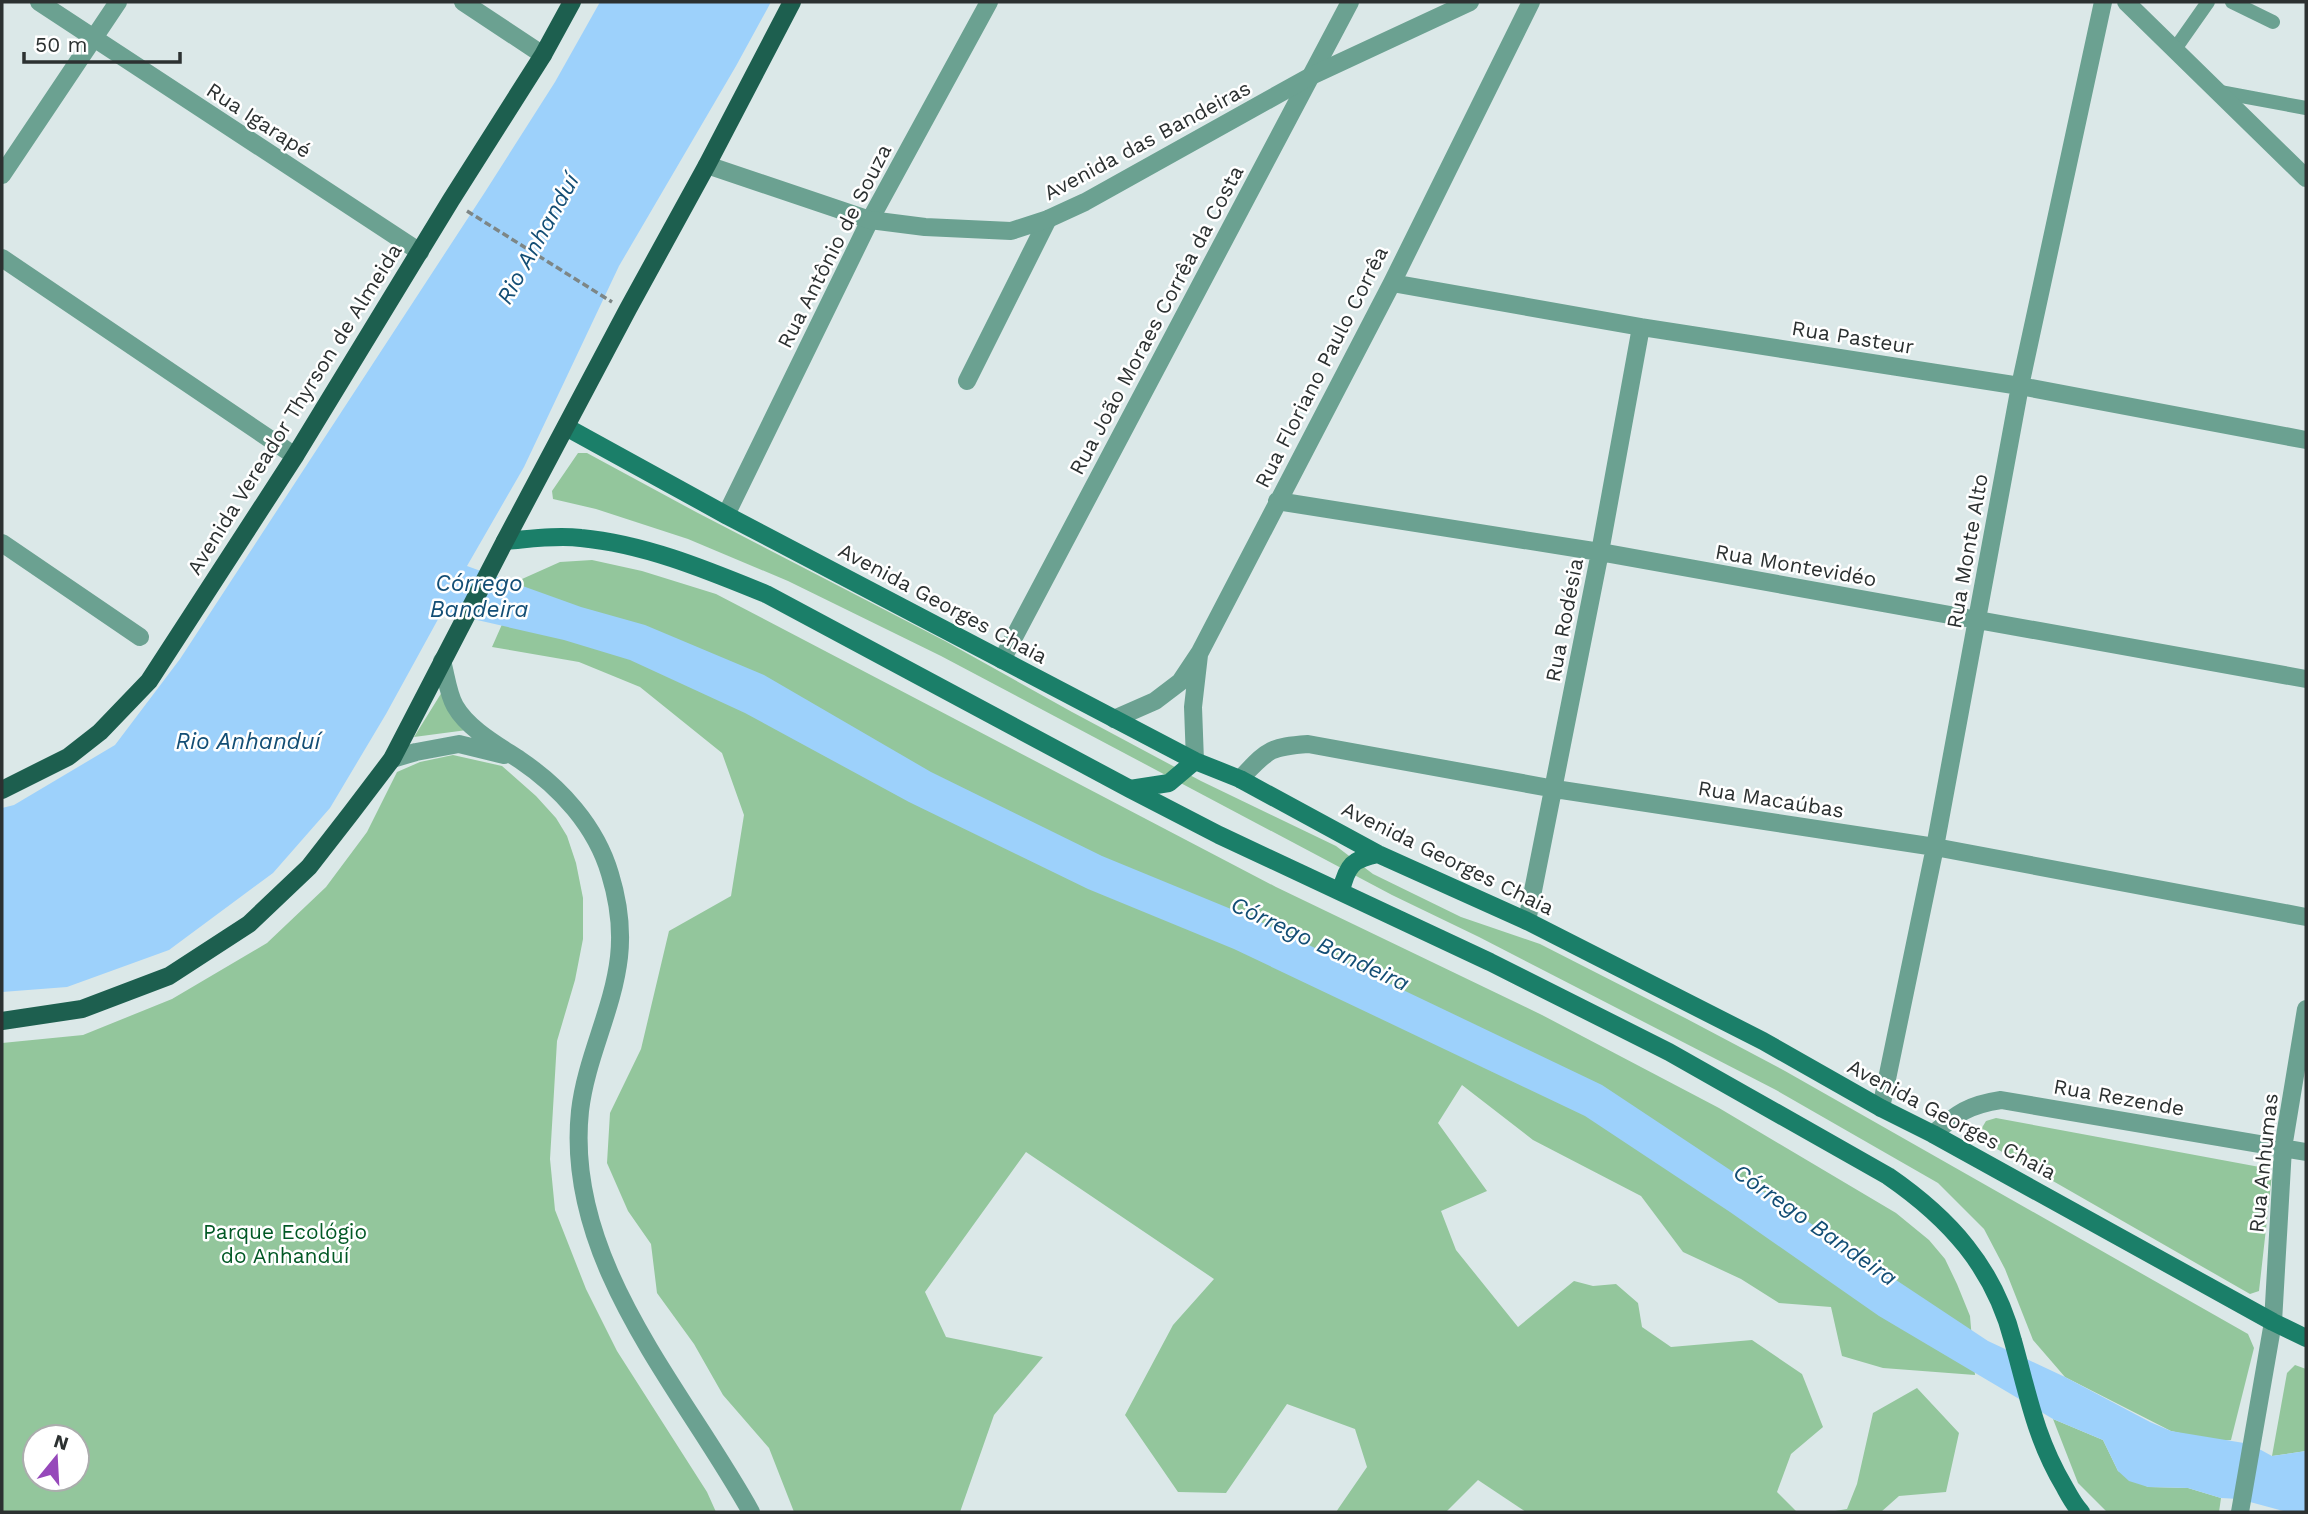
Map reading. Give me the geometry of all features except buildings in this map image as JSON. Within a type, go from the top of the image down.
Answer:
[{"type":"main road","name":"Avenida Vereador Thyrson de Almeida","points":[[2,790],[68,757],[100,732],[149,681],[295,456],[543,55],[572,2]]},
{"type":"main road","points":[[2,1021],[82,1009],[169,976],[249,924],[309,867],[392,759],[792,2]]},
{"type":"main road","name":"Avenida Georges Chaia","points":[[566,427],[726,515],[1195,761],[1240,779],[1378,854],[1527,920],[1763,1041],[1881,1108],[2306,1338]]},
{"type":"main road","points":[[505,541],[577,537],[615,542],[709,570],[766,594],[1219,835],[1490,962],[1669,1052],[1888,1176],[1919,1197],[1948,1223],[1974,1254],[1991,1283],[2013,1338],[2037,1432],[2054,1469],[2081,1512]]},
{"type":"main road","points":[[1130,789],[1169,783],[1195,761]]},
{"type":"main road","points":[[1341,891],[1350,866],[1361,858],[1378,854]]},
{"type":"street","name":"Rua Igarapé","points":[[39,2],[420,252]]},
{"type":"street","points":[[2,175],[118,2]]},
{"type":"street","points":[[463,2],[543,55]]},
{"type":"street","name":"Rua Antônio de Souza","points":[[726,515],[870,220],[989,2]]},
{"type":"street","name":"Rua João Moraes Corrêa da Costa","points":[[1002,660],[1350,2]]},
{"type":"street","name":"Avenida das Bandeiras","points":[[707,165],[870,220],[925,227],[1011,231],[1048,219],[1085,202],[1311,76],[1470,2]]},
{"type":"street","name":"Rua Floriano Paulo Corrêa","points":[[1114,719],[1155,701],[1180,682],[1200,652],[1392,282],[1531,2]]},
{"type":"street","name":"Rua Monte Alto","points":[[1881,1108],[1935,847],[2020,386],[2103,2]]},
{"type":"street","points":[[2126,2],[2306,178]]},
{"type":"street","points":[[2175,49],[2208,2]]},
{"type":"street","points":[[2232,2],[2273,22]]},
{"type":"street","points":[[2220,92],[2306,108]]},
{"type":"street","points":[[967,381],[1048,219]]},
{"type":"street","points":[[2,258],[295,456]]},
{"type":"street","name":"Rua Pasteur","points":[[1392,282],[1642,327],[2020,386],[2306,440]]},
{"type":"street","name":"Rua Rodésia","points":[[1527,920],[1601,552],[1642,327]]},
{"type":"street","name":"Rua Montevidéo","points":[[1278,501],[1601,552],[2306,679]]},
{"type":"street","points":[[2,543],[139,637]]},
{"type":"street","points":[[1195,761],[1193,707],[1200,652]]},
{"type":"street","points":[[442,661],[455,706],[484,737],[546,778],[573,807],[595,840],[610,873],[619,916],[619,957],[610,998],[590,1059],[580,1112],[580,1167],[589,1218],[614,1286],[751,1512]]},
{"type":"street","points":[[392,759],[459,744],[517,759]]},
{"type":"street","name":"Rua Macaúbas","points":[[1240,779],[1264,754],[1280,746],[1308,744],[1555,789],[1935,847],[2306,917]]},
{"type":"street","name":"Rua Anhumas","points":[[2241,1509],[2273,1322],[2283,1148],[2306,1009]]},
{"type":"street","name":"Rua Rezende","points":[[1933,1134],[1957,1114],[1976,1104],[2001,1100],[2306,1153]]},
{"type":"path","points":[[465,210],[611,301]]},
{"type":"green space","points":[[578,453],[587,453],[945,641],[1201,781],[1336,846],[1373,874],[1461,917],[1540,944],[1687,1019],[1785,1071],[2248,1334],[2254,1348],[2231,1440],[2215,1441],[2171,1431],[2065,1377],[2033,1340],[2005,1269],[1984,1229],[1938,1183],[1776,1090],[1392,895],[941,656],[788,581],[688,539],[596,509],[553,499],[552,491]]},
{"type":"green space","points":[[592,560],[642,571],[716,594],[1276,887],[1542,1015],[1719,1108],[1896,1213],[1929,1240],[1945,1259],[1970,1316],[1975,1375],[1883,1368],[1842,1356],[1831,1307],[1779,1303],[1741,1279],[1683,1252],[1641,1196],[1533,1140],[1462,1085],[1438,1123],[1487,1191],[1441,1211],[1456,1250],[1518,1327],[1574,1281],[1593,1286],[1616,1284],[1638,1303],[1642,1327],[1671,1347],[1752,1340],[1802,1374],[1823,1427],[1791,1454],[1777,1492],[1797,1512],[1526,1512],[1478,1480],[1446,1512],[1336,1512],[1367,1467],[1355,1429],[1287,1404],[1226,1493],[1178,1492],[1125,1415],[1173,1325],[1214,1279],[1026,1152],[925,1292],[946,1337],[1043,1357],[994,1415],[960,1512],[794,1512],[769,1448],[723,1395],[694,1344],[657,1293],[651,1244],[628,1211],[607,1163],[610,1113],[641,1049],[669,931],[731,896],[744,815],[722,753],[640,687],[579,662],[492,647],[522,579],[560,562]]},
{"type":"green space","points":[[442,692],[467,730],[414,737]]},
{"type":"green space","name":"Parque Ecológio do Anhanduí","points":[[453,755],[502,766],[536,796],[556,818],[567,836],[583,898],[583,939],[575,980],[557,1041],[550,1159],[555,1210],[586,1289],[617,1351],[707,1492],[716,1512],[2,1512],[2,1043],[83,1035],[172,999],[267,943],[326,887],[367,832],[397,772],[420,762]]},
{"type":"green space","points":[[1996,1118],[2265,1168],[2272,1175],[2259,1291],[2250,1294],[1983,1141],[1980,1131],[1986,1121]]},
{"type":"green space","points":[[2295,1365],[2306,1369],[2306,1451],[2272,1456],[2287,1373]]},
{"type":"green space","points":[[1917,1388],[1959,1433],[1946,1492],[1899,1496],[1881,1512],[1829,1512],[1847,1509],[1857,1484],[1873,1413]]},
{"type":"green space","points":[[2053,1419],[2103,1440],[2118,1471],[2148,1487],[2188,1488],[2221,1498],[2219,1512],[2107,1512],[2078,1483]]},
{"type":"water","points":[[600,2],[771,2],[619,266],[524,467],[467,566],[581,607],[645,625],[764,675],[931,772],[1102,856],[1248,916],[1602,1085],[1988,1341],[2171,1431],[2250,1444],[2272,1456],[2306,1451],[2306,1512],[2287,1512],[2188,1488],[2148,1487],[2129,1481],[2118,1471],[2103,1440],[2053,1419],[1879,1316],[1730,1212],[1585,1116],[1234,949],[1088,889],[909,802],[745,713],[630,660],[564,640],[442,612],[330,808],[273,873],[169,950],[67,987],[2,992],[2,808],[14,805],[115,745],[180,659],[485,192],[555,82]]},
{"type":"water label","name":"Rio Anhanduí","points":[[538,239]]},
{"type":"water label","name":"Córrego Bandeira","points":[[479,596]]},
{"type":"water label","name":"Rio Anhanduí","points":[[248,741]]},
{"type":"water label","name":"Córrego Bandeira","points":[[1320,944]]},
{"type":"water label","name":"Córrego Bandeira","points":[[1815,1225]]}]
